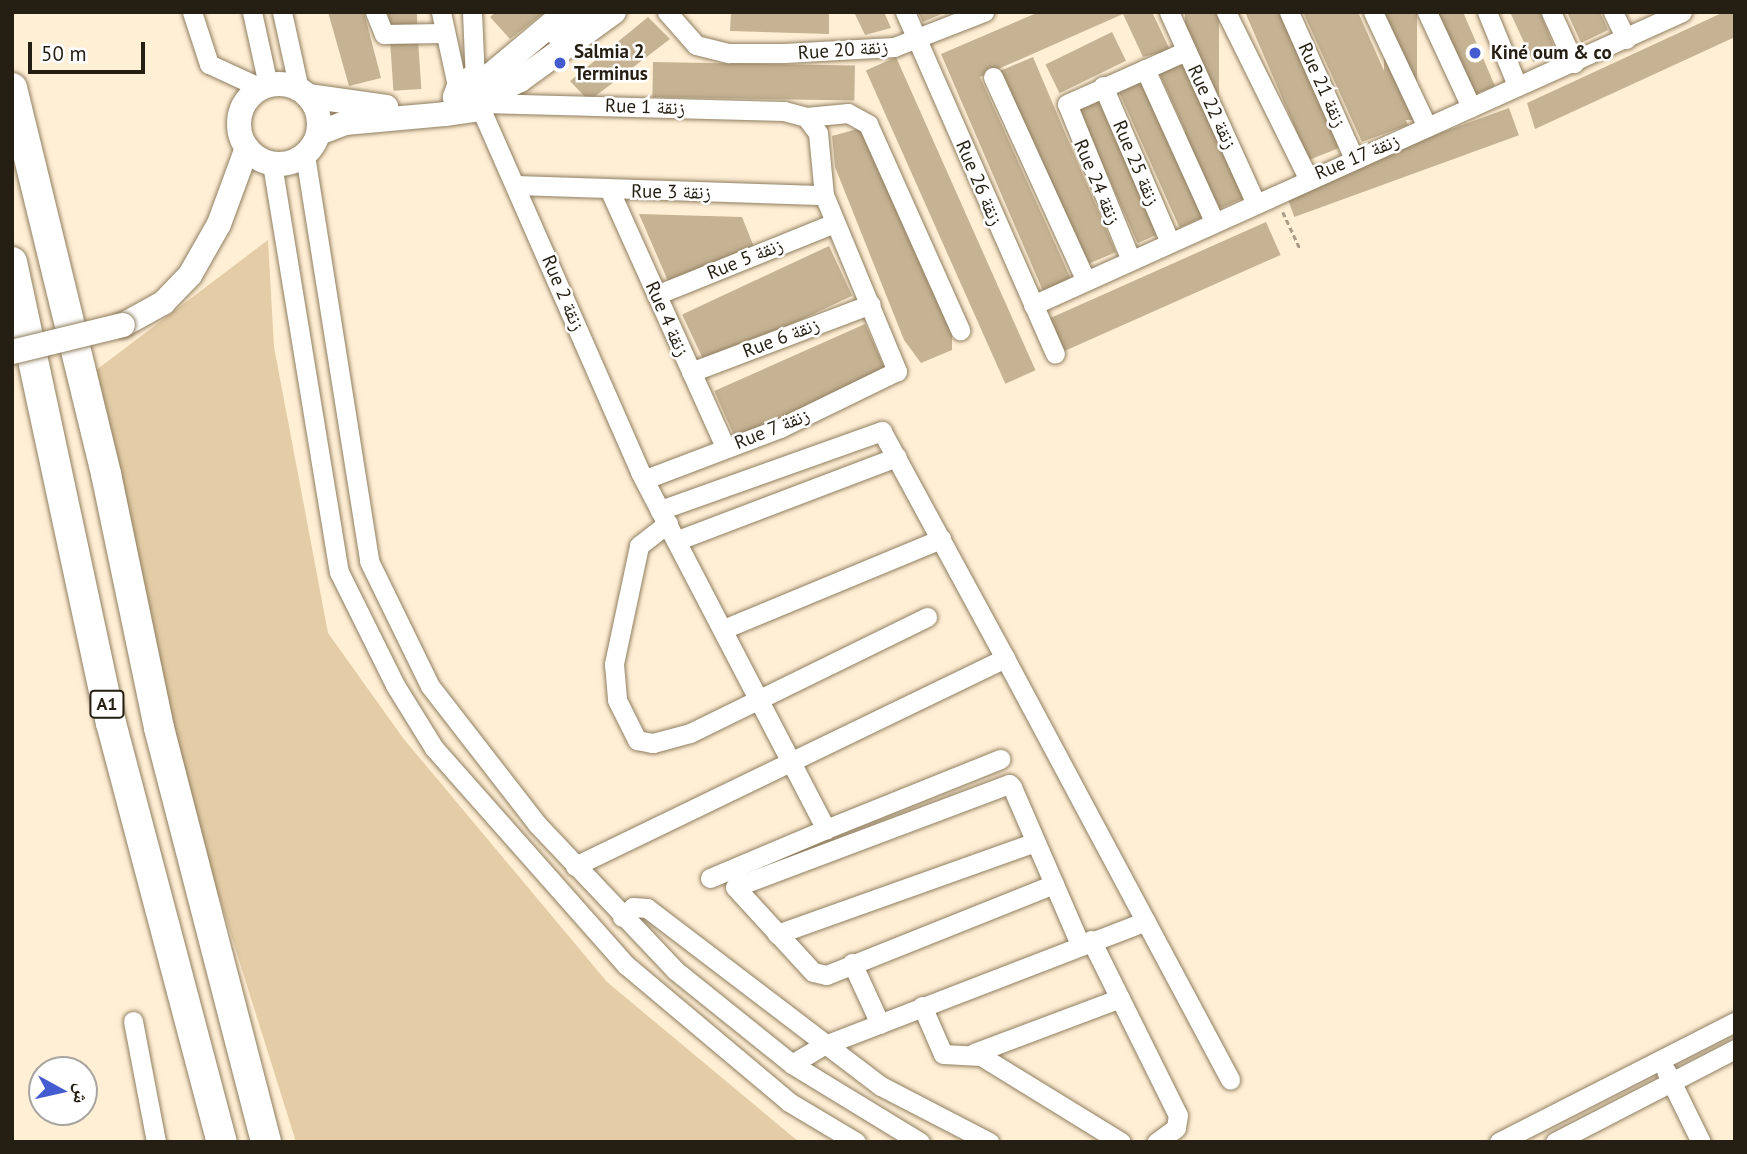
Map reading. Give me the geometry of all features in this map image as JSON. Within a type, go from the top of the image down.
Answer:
[{"type":"highway","name":"A1","points":[[12,88],[178,806],[266,1142]]},
{"type":"highway","name":"A1","points":[[12,262],[111,723],[218,1133]]},
{"type":"main road","points":[[12,352],[123,326],[163,303],[190,275],[219,224],[247,148],[241,115],[265,87],[304,93],[337,104],[411,107],[476,94],[566,12]]},
{"type":"main road","points":[[247,148],[272,164],[305,155],[318,133],[345,123],[476,94],[520,80],[614,12]]},
{"type":"main road","points":[[304,93],[318,133]]},
{"type":"street","points":[[192,12],[209,64],[265,87]]},
{"type":"street","points":[[252,12],[265,87]]},
{"type":"street","points":[[282,12],[304,93]]},
{"type":"street","points":[[375,12],[382,33],[442,33]]},
{"type":"street","points":[[441,12],[442,33],[476,94]]},
{"type":"street","points":[[472,12],[476,94]]},
{"type":"street","points":[[476,94],[585,12]]},
{"type":"street","points":[[476,94],[594,12]]},
{"type":"street","name":"Rue 20 زنقة","points":[[667,12],[696,45],[729,53],[836,53],[918,41],[984,12]]},
{"type":"street","name":"Rue 26 زنقة","points":[[905,12],[1055,354]]},
{"type":"street","name":"Rue 22 زنقة","points":[[1169,12],[1255,202]]},
{"type":"street","points":[[1226,12],[1308,178]]},
{"type":"street","name":"Rue 21 زنقة","points":[[1289,12],[1354,159]]},
{"type":"street","points":[[1373,12],[1427,127]]},
{"type":"street","points":[[1427,12],[1471,107]]},
{"type":"street","points":[[1487,12],[1517,85]]},
{"type":"street","points":[[1551,12],[1574,63]]},
{"type":"street","points":[[1613,12],[1626,39]]},
{"type":"street","name":"Rue 17 زنقة","points":[[1032,305],[1169,240],[1517,85],[1574,63],[1682,12]]},
{"type":"street","points":[[1103,86],[1186,51]]},
{"type":"street","points":[[1145,69],[1214,220]]},
{"type":"street","points":[[993,77],[1085,279]]},
{"type":"street","name":"Rue 24 زنقة","points":[[1103,86],[1067,104],[1130,258]]},
{"type":"street","name":"Rue 25 زنقة","points":[[1103,86],[1169,240]]},
{"type":"street","name":"Rue 1 زنقة","points":[[476,94],[783,111],[806,117],[848,113],[868,124],[960,330]]},
{"type":"street","name":"Rue 2 زنقة","points":[[476,94],[664,517],[726,628],[826,829]]},
{"type":"street","points":[[806,117],[818,134],[824,195],[870,304]]},
{"type":"street","points":[[305,155],[374,578],[430,686],[575,866],[622,917],[706,997],[792,1064],[920,1142]]},
{"type":"street","points":[[272,164],[339,572],[389,676],[434,748],[626,965],[789,1102],[856,1142]]},
{"type":"street","name":"Rue 3 زنقة","points":[[517,185],[610,191],[824,195]]},
{"type":"street","name":"Rue 4 زنقة","points":[[610,191],[726,447]]},
{"type":"street","name":"Rue 5 زنقة","points":[[656,295],[834,223]]},
{"type":"street","name":"Rue 7 زنقة","points":[[646,479],[726,447],[897,371],[870,304]]},
{"type":"street","name":"Rue 6 زنقة","points":[[691,372],[870,304]]},
{"type":"street","points":[[927,617],[690,733],[653,743],[636,740],[617,700],[614,664],[639,546],[664,517],[875,430],[897,457],[1230,1080]]},
{"type":"street","points":[[678,540],[897,457]]},
{"type":"street","points":[[726,628],[941,539]]},
{"type":"street","points":[[575,866],[1005,658]]},
{"type":"street","points":[[710,878],[1000,759]]},
{"type":"street","points":[[1054,884],[819,975],[736,892],[737,883],[1003,783],[1012,787],[1054,884],[1120,998],[1180,1121],[1157,1142]]},
{"type":"street","points":[[777,934],[1035,842]]},
{"type":"street","points":[[622,917],[633,907],[646,908],[822,1046],[881,1086],[989,1142]]},
{"type":"street","points":[[792,1064],[822,1046],[1146,920]]},
{"type":"street","points":[[852,962],[880,1024]]},
{"type":"street","points":[[922,1006],[943,1054],[954,1059],[1120,998]]},
{"type":"street","points":[[133,1021],[156,1142]]},
{"type":"street","points":[[1499,1142],[1735,1022]]},
{"type":"street","points":[[1555,1142],[1735,1049]]},
{"type":"street","points":[[974,1053],[1121,1142]]},
{"type":"street","points":[[1660,1058],[1701,1142]]},
{"type":"path","points":[[1275,193],[1300,248]]},
{"type":"shaded area","points":[[268,240],[274,347],[328,633],[403,738],[607,982],[799,1142],[296,1142],[198,829],[91,374]]},
{"type":"building","points":[[328,12],[364,12],[381,78],[349,86]]},
{"type":"building","points":[[388,12],[417,12],[417,27],[389,25]]},
{"type":"building","points":[[496,12],[545,12],[510,39],[490,17]]},
{"type":"building","points":[[731,12],[829,12],[829,34],[730,31]]},
{"type":"building","points":[[854,12],[884,12],[891,28],[865,35]]},
{"type":"building","points":[[918,12],[946,12],[923,22]]},
{"type":"building","points":[[1039,12],[1152,12],[1170,50],[1143,57],[1123,14],[980,77],[1071,279],[1043,291],[941,54]]},
{"type":"building","points":[[1185,12],[1219,12],[1219,201],[1185,201]]},
{"type":"building","points":[[1245,12],[1282,12],[1339,148],[1309,160]]},
{"type":"building","points":[[1303,12],[1358,12],[1408,125],[1362,142]]},
{"type":"building","points":[[1384,12],[1417,12],[1417,120],[1384,120]]},
{"type":"building","points":[[1434,12],[1463,12],[1495,86],[1473,95]]},
{"type":"building","points":[[1510,12],[1540,12],[1557,54],[1533,62]]},
{"type":"building","points":[[1567,12],[1600,12],[1608,30],[1581,43]]},
{"type":"building","points":[[1724,12],[1735,13],[1735,37],[1535,129],[1527,103]]},
{"type":"building","points":[[648,17],[670,39],[589,101],[570,81]]},
{"type":"building","points":[[1112,32],[1126,61],[1060,93],[1045,64]]},
{"type":"building","points":[[418,40],[421,89],[393,91],[390,42]]},
{"type":"building","points":[[896,57],[1036,370],[1005,384],[866,70]]},
{"type":"building","points":[[1033,57],[1116,252],[1083,266],[1000,71]]},
{"type":"building","points":[[1182,60],[1243,198],[1220,209],[1158,71]]},
{"type":"building","points":[[653,62],[855,66],[854,101],[652,97]]},
{"type":"building","points":[[1142,77],[1204,217],[1180,228],[1117,88]]},
{"type":"building","points":[[1098,100],[1158,234],[1138,243],[1078,109]]},
{"type":"building","points":[[1509,108],[1519,135],[1294,217],[1284,190]]},
{"type":"building","points":[[861,128],[952,330],[952,350],[921,363],[904,340],[835,167],[832,136]]},
{"type":"building","points":[[639,214],[742,217],[754,247],[668,281]]},
{"type":"building","points":[[1266,222],[1281,255],[1062,352],[1048,319]]},
{"type":"building","points":[[829,246],[852,296],[705,364],[682,314]]},
{"type":"building","points":[[865,324],[887,373],[736,440],[714,391]]},
{"type":"place","name":"Kiné oum & co","points":[[1475,53]]},
{"type":"place","name":"Salmia 2 Terminus","points":[[560,63]]}]
